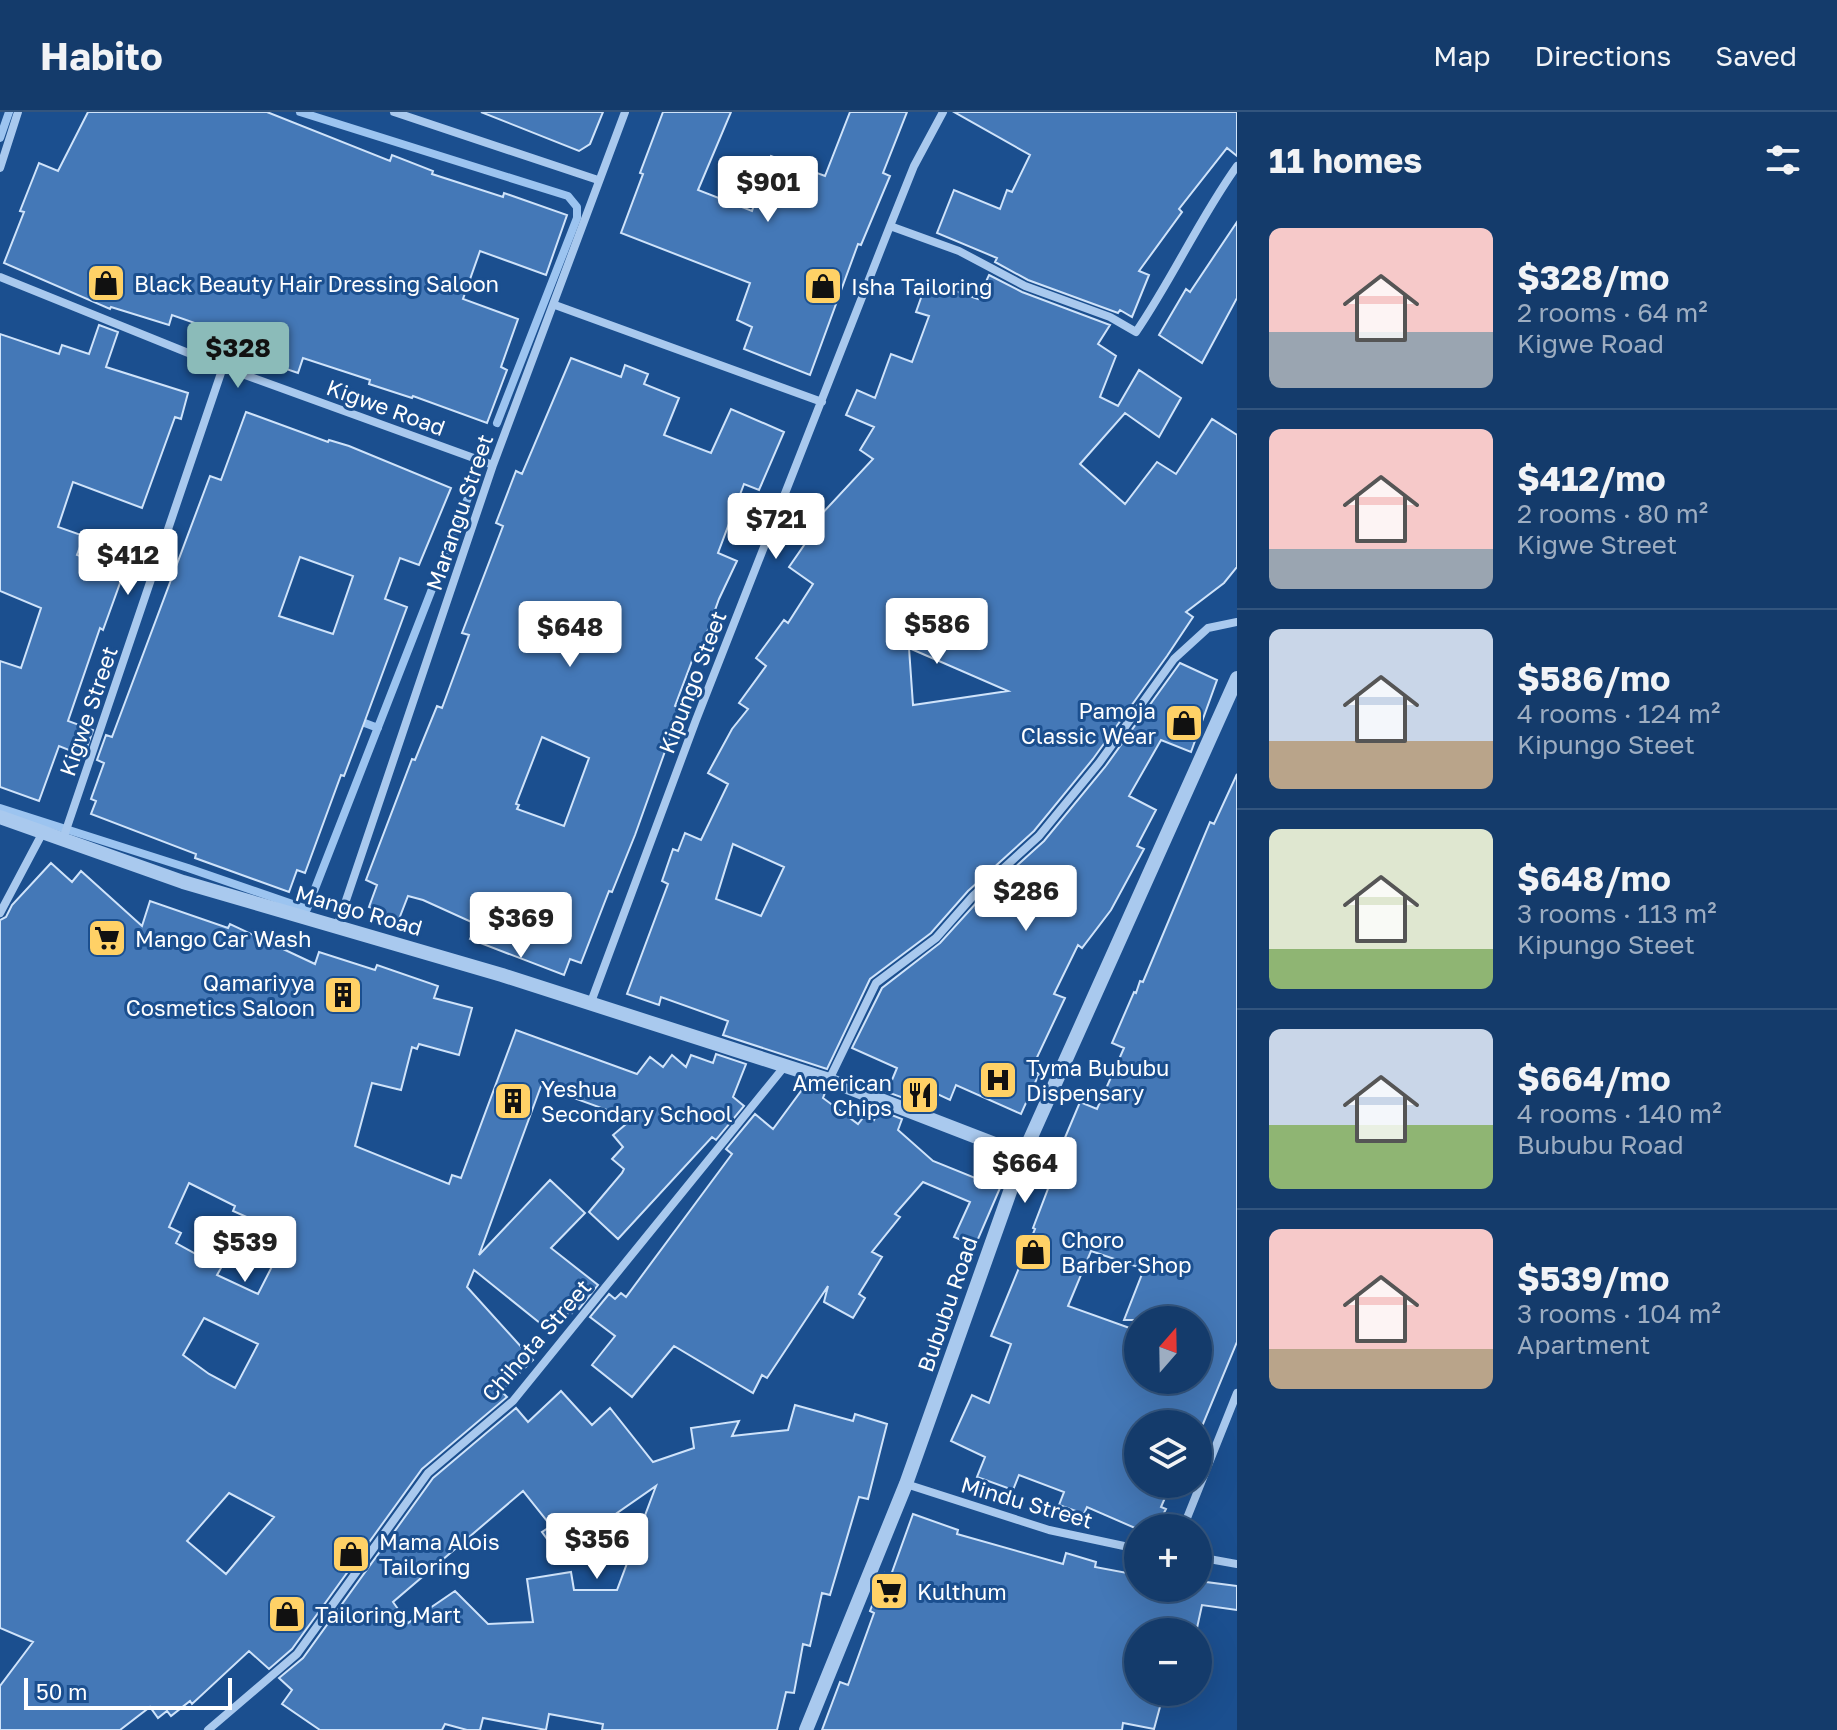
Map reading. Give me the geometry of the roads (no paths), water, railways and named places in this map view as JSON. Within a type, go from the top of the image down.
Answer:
[{"type":"street","points":[[0,168],[18,112]]},
{"type":"street","points":[[394,112],[598,180]]},
{"type":"street","name":"Marangu Street","points":[[337,927],[493,465],[625,112]]},
{"type":"street","name":"Kipungo Steet","points":[[591,1002],[696,720],[890,226],[914,166],[943,112]]},
{"type":"street","points":[[890,226],[959,251],[1025,286],[1110,317],[1136,332],[1161,295],[1211,202],[1237,166]]},
{"type":"street","name":"Kigwe Road","points":[[0,277],[223,367],[493,465]]},
{"type":"street","points":[[555,305],[822,402]]},
{"type":"street","name":"Kigwe Street","points":[[63,839],[223,367]]},
{"type":"street","points":[[829,1080],[876,983],[936,938],[973,896],[1039,836],[1099,763],[1174,659],[1208,628],[1237,622]]},
{"type":"street","name":"Bububu Road","points":[[806,1730],[906,1484],[1023,1155],[1237,678]]},
{"type":"street","name":"Mango Road","points":[[0,817],[183,882],[591,1002],[829,1080],[1023,1155]]},
{"type":"street","points":[[0,913],[43,832]]},
{"type":"street","name":"Chihota Street","points":[[208,1730],[297,1654],[428,1473],[513,1401],[784,1067]]},
{"type":"street","points":[[1189,1514],[1237,1393]]},
{"type":"street","name":"Mindu Street","points":[[906,1484],[1049,1530],[1124,1546]]},
{"type":"street","points":[[1212,1560],[1237,1564]]},
{"type":"waterway","points":[[0,138],[9,112]]},
{"type":"waterway","points":[[300,112],[568,196],[577,207],[577,218],[497,423]]},
{"type":"waterway","points":[[442,562],[476,478]]},
{"type":"waterway","points":[[0,808],[307,909],[434,584]]},
{"type":"waterway","points":[[354,719],[378,728]]},
{"type":"place","name":"Black Beauty Hair Dressing Saloon","points":[[106,283]]},
{"type":"place","name":"Isha Tailoring","points":[[823,286]]},
{"type":"place","name":"Pamoja Classic Wear","points":[[1184,723]]},
{"type":"place","name":"Mango Car Wash","points":[[107,938]]},
{"type":"place","name":"Qamariyya Cosmetics Saloon","points":[[343,995]]},
{"type":"place","name":"Tyma Bububu Dispensary","points":[[998,1080]]},
{"type":"place","name":"American Chips","points":[[920,1095]]},
{"type":"place","name":"Yeshua Secondary School","points":[[513,1101]]},
{"type":"place","name":"Choro Barber Shop","points":[[1033,1252]]},
{"type":"place","name":"Mama Alois Tailoring","points":[[351,1554]]},
{"type":"place","name":"Kulthum","points":[[889,1591]]},
{"type":"place","name":"Tailoring Mart","points":[[287,1614]]}]
